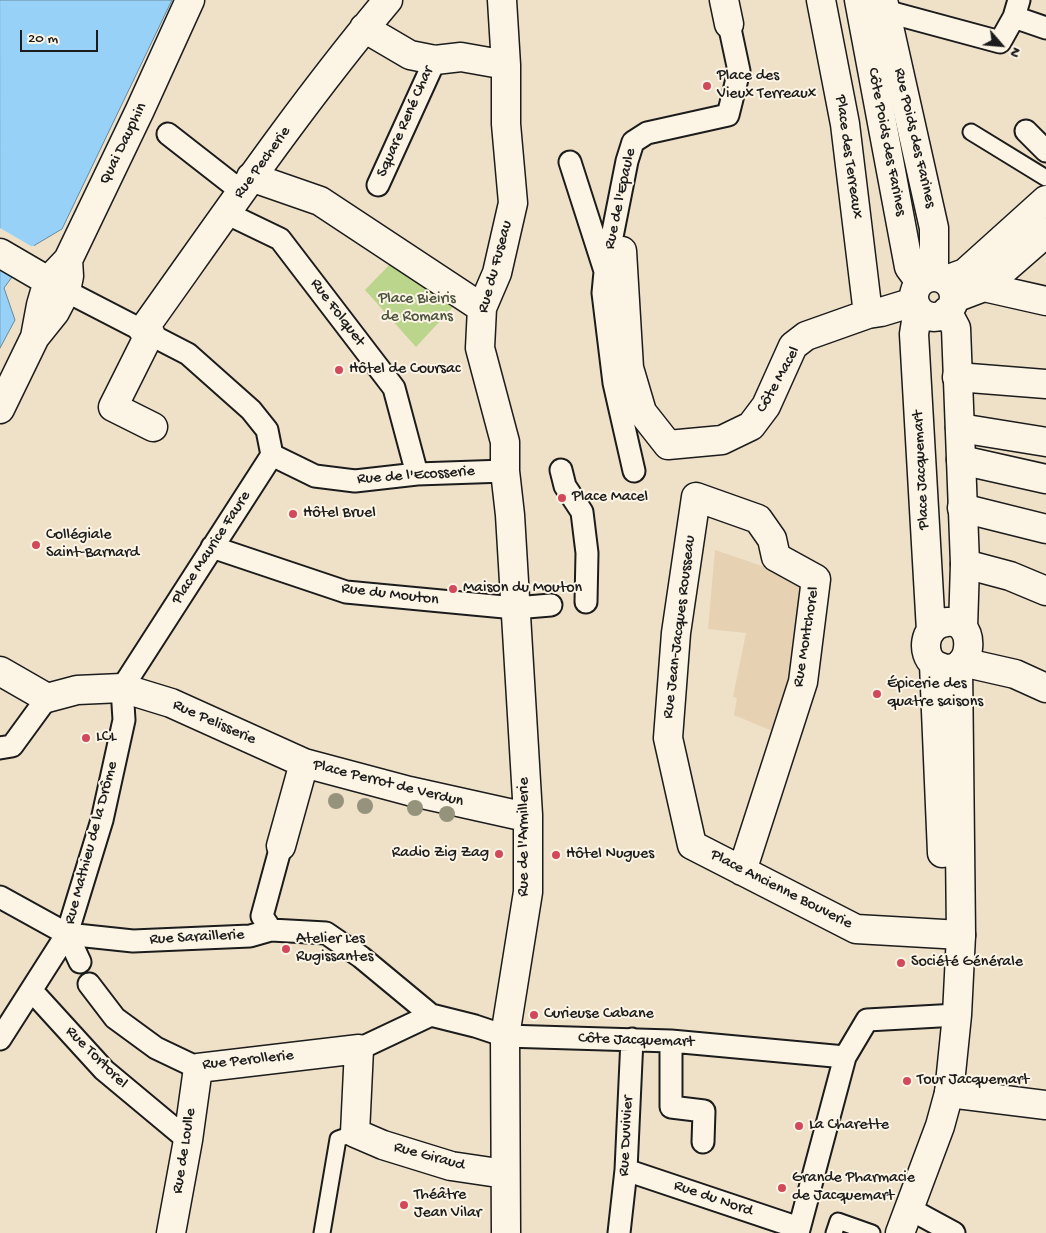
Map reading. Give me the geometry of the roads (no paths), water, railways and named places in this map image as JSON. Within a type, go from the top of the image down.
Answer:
[{"type":"street","name":"Quai Dauphin","points":[[51,282],[68,260],[190,0]]},
{"type":"street","name":"Rue Pecherie","points":[[153,427],[113,407],[147,332],[240,194],[364,28],[388,0]]},
{"type":"street","name":"Rue du Fuseau","points":[[502,0],[506,65],[506,124],[513,203],[497,273],[482,308],[480,348],[504,442],[504,471]]},
{"type":"street","name":"Place des Terreaux","points":[[821,0],[845,124],[868,314]]},
{"type":"street","name":"Côte Poids des Farines","points":[[859,0],[909,267],[942,291]]},
{"type":"street","points":[[884,5],[1000,42],[1016,8],[1046,28]]},
{"type":"street","name":"Rue Poids des Farines","points":[[884,5],[934,228],[942,291]]},
{"type":"street","name":"Rue de l'Epaule","points":[[634,471],[614,384],[603,293],[614,262],[627,161],[633,142],[648,133],[728,115],[739,71],[726,12]]},
{"type":"street","points":[[364,28],[410,55],[435,60],[461,57],[506,65]]},
{"type":"street","name":"Square René Char","points":[[378,185],[435,60]]},
{"type":"street","points":[[1026,131],[1046,151]]},
{"type":"street","name":"Rue Folquet","points":[[168,134],[240,194],[280,239],[394,388],[418,474]]},
{"type":"street","points":[[570,162],[614,262]]},
{"type":"street","points":[[240,194],[320,201],[482,308]]},
{"type":"street","points":[[942,291],[1046,200]]},
{"type":"street","points":[[942,291],[1046,233]]},
{"type":"street","points":[[0,253],[188,354],[251,410],[267,430],[272,455]]},
{"type":"street","name":"Côte Macel","points":[[614,262],[629,368],[642,412],[668,445],[722,440],[751,426],[766,406],[793,346],[806,336],[942,291]]},
{"type":"street","points":[[0,410],[36,337],[41,305],[51,282]]},
{"type":"street","points":[[942,291],[1046,301]]},
{"type":"street","name":"Place Jacquemart","points":[[942,291],[956,328],[964,564],[963,628],[969,643],[966,655],[952,664],[928,657],[925,648],[931,631],[914,334],[942,291]]},
{"type":"street","points":[[958,377],[1046,384]]},
{"type":"street","points":[[960,428],[1046,442]]},
{"type":"street","name":"Rue de l'Ecosserie","points":[[272,455],[314,476],[355,481],[418,474],[504,471]]},
{"type":"street","name":"Place Maurice Faure","points":[[122,688],[272,455]]},
{"type":"street","points":[[961,460],[1046,479]]},
{"type":"street","points":[[561,470],[565,486],[582,512],[587,554],[586,602]]},
{"type":"street","name":"Rue de l'Armillerie","points":[[504,471],[510,516],[516,608],[522,815],[528,892],[505,1036],[506,1233]]},
{"type":"street","name":"Rue Jean-Jacques Rousseau","points":[[692,845],[668,738],[676,633],[696,497]]},
{"type":"street","name":"Rue Montchorel","points":[[696,497],[758,519],[772,539],[776,557],[816,579],[803,682],[742,871]]},
{"type":"street","points":[[962,508],[1046,529]]},
{"type":"street","name":"Rue du Mouton","points":[[212,546],[346,592],[516,608],[551,605]]},
{"type":"street","points":[[964,564],[1010,576],[1046,591]]},
{"type":"street","points":[[931,631],[938,624],[947,622],[963,628]]},
{"type":"street","points":[[952,664],[1015,674],[1046,688]]},
{"type":"street","name":"Place Jacquemart","points":[[952,664],[945,915],[961,935]]},
{"type":"street","points":[[0,671],[47,698]]},
{"type":"street","points":[[6,747],[47,698],[77,690],[122,688]]},
{"type":"street","name":"Rue Pelisserie","points":[[122,688],[171,703],[304,763]]},
{"type":"street","name":"Rue Mathieu de la Drôme","points":[[0,1039],[68,934],[102,820],[124,720],[122,688]]},
{"type":"street","name":"Place Perrot de Verdun","points":[[281,846],[304,763],[409,790],[522,815]]},
{"type":"street","name":"Place Ancienne Bouverie","points":[[692,845],[856,929],[961,935]]},
{"type":"street","points":[[271,930],[262,916],[281,846]]},
{"type":"street","points":[[0,897],[68,934],[80,962]]},
{"type":"street","name":"Rue Saraillerie","points":[[68,934],[133,941],[250,936],[271,930],[326,932]]},
{"type":"street","name":"Côte Jacquemart","points":[[326,932],[361,957],[431,1015],[505,1036],[671,1041],[844,1057]]},
{"type":"street","points":[[954,1233],[904,1220],[940,1126],[949,1093],[957,1014],[961,935]]},
{"type":"street","name":"Rue Perollerie","points":[[89,984],[115,1018],[156,1048],[198,1068],[359,1049],[431,1015]]},
{"type":"street","name":"Rue Tortorel","points":[[32,991],[104,1070],[188,1140]]},
{"type":"street","points":[[844,1057],[866,1020],[957,1014]]},
{"type":"street","name":"Rue Duvivier","points":[[619,1233],[626,1170],[632,1039]]},
{"type":"street","points":[[671,1041],[671,1107],[704,1111],[703,1142]]},
{"type":"street","points":[[355,1133],[359,1049]]},
{"type":"street","name":"Rue du Nord","points":[[626,1170],[798,1231],[844,1057]]},
{"type":"street","name":"Rue de Loulle","points":[[171,1233],[188,1140],[198,1068]]},
{"type":"street","points":[[949,1093],[1046,1105]]},
{"type":"street","name":"Rue Giraud","points":[[355,1133],[384,1145],[451,1166],[505,1174]]},
{"type":"lane","points":[[971,132],[1046,178]]},
{"type":"lane","points":[[322,1233],[338,1140],[355,1133]]},
{"type":"lane","points":[[834,1233],[838,1220],[872,1233]]},
{"type":"water","points":[[0,0],[172,0],[62,229],[35,245],[4,288],[15,320],[0,348]]},
{"type":"place","name":"Place des Vieux Terreaux","points":[[707,86]]},
{"type":"place","name":"Hôtel de Coursac","points":[[339,370]]},
{"type":"place","name":"Place Macel","points":[[562,498]]},
{"type":"place","name":"Hôtel Bruel","points":[[293,514]]},
{"type":"place","name":"Collégiale Saint-Barnard","points":[[36,545]]},
{"type":"place","name":"Maison du Mouton","points":[[453,589]]},
{"type":"place","name":"Épicerie des quatre saisons","points":[[877,694]]},
{"type":"place","name":"LCL","points":[[86,738]]},
{"type":"place","name":"Radio Zig Zag","points":[[499,854]]},
{"type":"place","name":"Hôtel Nugues","points":[[556,855]]},
{"type":"place","name":"Atelier Les Rugissantes","points":[[286,949]]},
{"type":"place","name":"Société Générale","points":[[901,963]]},
{"type":"place","name":"Curieuse Cabane","points":[[534,1015]]},
{"type":"place","name":"Tour Jacquemart","points":[[907,1081]]},
{"type":"place","name":"La Charette","points":[[799,1126]]},
{"type":"place","name":"Grande Pharmacie de Jacquemart","points":[[782,1188]]},
{"type":"place","name":"Théâtre Jean Vilar","points":[[404,1205]]},
{"type":"park label","name":"Place Bieiris de Romans","points":[[417,309]]}]
